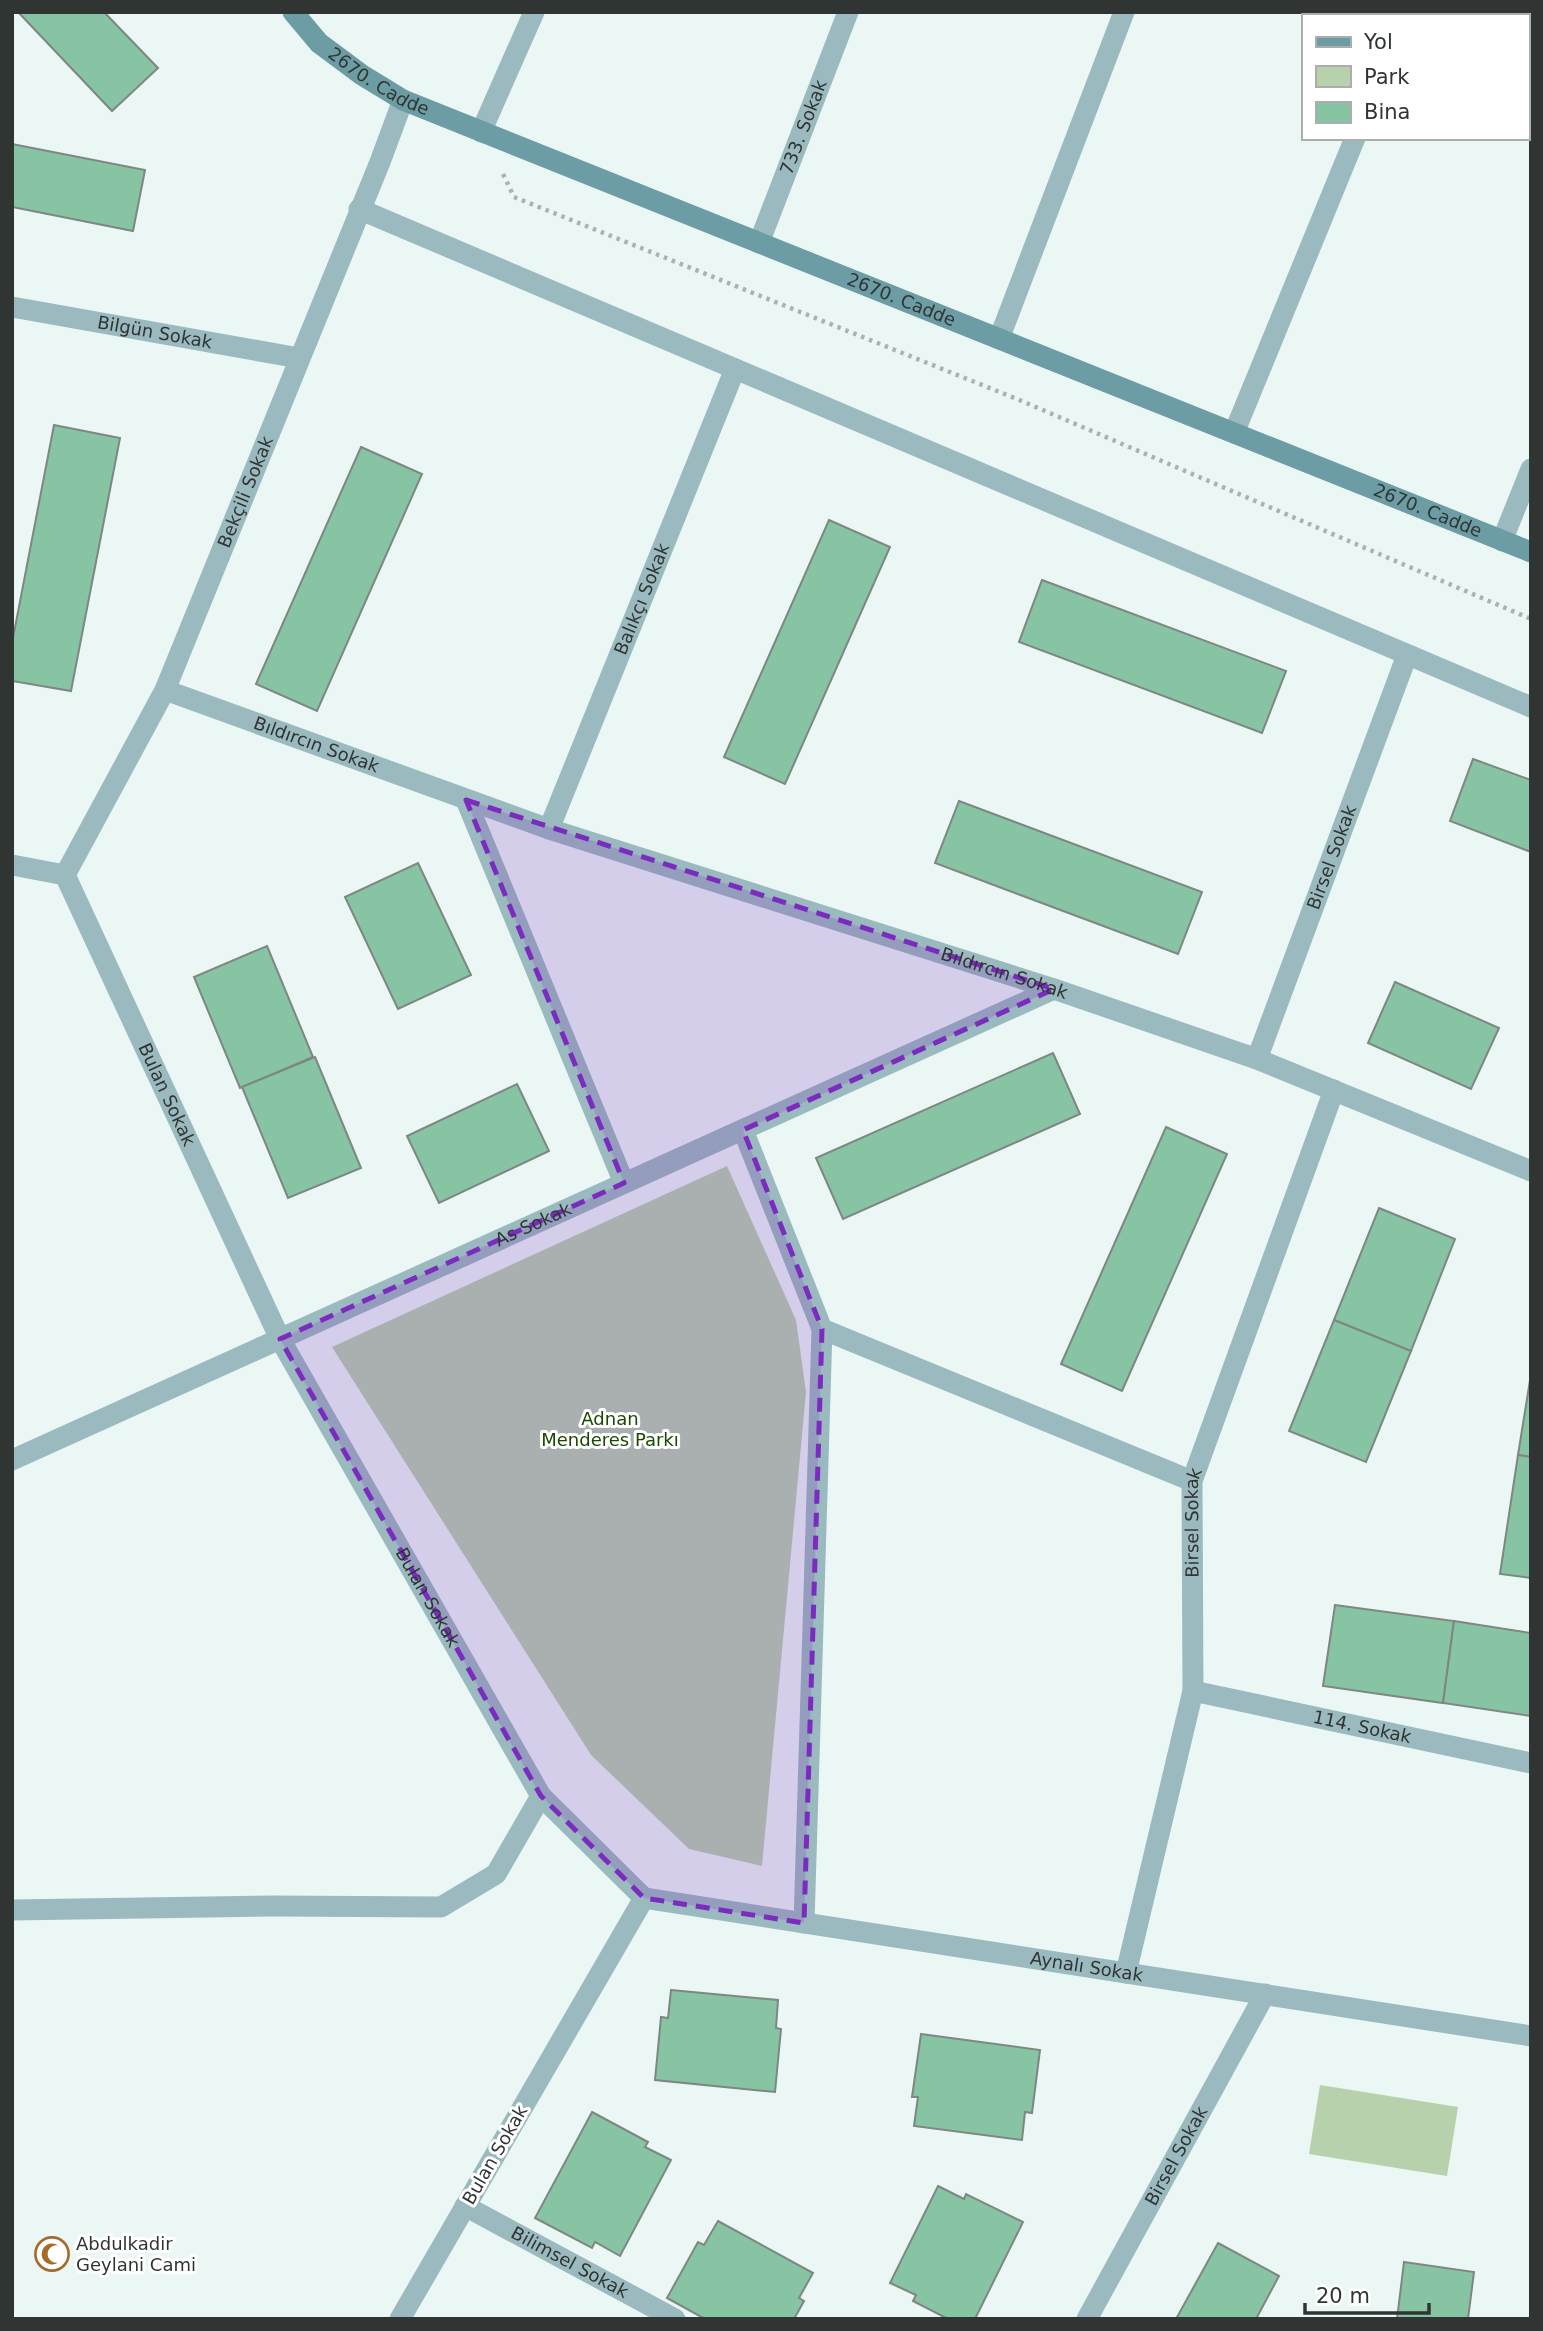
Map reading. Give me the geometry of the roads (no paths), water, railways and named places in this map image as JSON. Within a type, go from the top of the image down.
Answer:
[{"type":"main road","name":"2670. Cadde","points":[[293,12],[319,43],[362,75],[403,100],[1531,552]]},
{"type":"street","points":[[481,131],[534,12]]},
{"type":"street","name":"733. Sokak","points":[[759,243],[848,12]]},
{"type":"street","points":[[999,339],[1124,12]]},
{"type":"street","name":"Bekçili Sokak","points":[[65,876],[164,690],[403,100]]},
{"type":"street","points":[[1234,433],[1354,140]]},
{"type":"street","points":[[359,209],[1531,707]]},
{"type":"street","name":"Bilgün Sokak","points":[[12,307],[299,358]]},
{"type":"street","name":"Balıkçı Sokak","points":[[549,829],[735,369]]},
{"type":"street","points":[[1502,541],[1531,468]]},
{"type":"street","name":"Birsel Sokak","points":[[1257,1059],[1407,654]]},
{"type":"street","name":"Bıldırcın Sokak","points":[[164,690],[549,829],[1054,989],[1257,1059],[1531,1171]]},
{"type":"street","points":[[466,800],[624,1183]]},
{"type":"street","points":[[12,865],[65,876]]},
{"type":"street","name":"Bulan Sokak","points":[[65,876],[281,1339],[541,1796],[644,1898],[400,2319]]},
{"type":"street","name":"As Sokak","points":[[12,1460],[1054,989]]},
{"type":"street","name":"Birsel Sokak","points":[[1126,1973],[1193,1691],[1192,1481],[1334,1090]]},
{"type":"street","points":[[743,1130],[822,1329],[804,1923]]},
{"type":"street","points":[[822,1329],[1192,1481]]},
{"type":"street","name":"114. Sokak","points":[[1193,1691],[1531,1763]]},
{"type":"street","points":[[12,1910],[273,1906],[441,1907],[496,1874],[541,1796]]},
{"type":"street","name":"Aynalı Sokak","points":[[644,1898],[1531,2036]]},
{"type":"street","name":"Birsel Sokak","points":[[1087,2319],[1265,1994]]},
{"type":"street","name":"Bilimsel Sokak","points":[[465,2206],[675,2319]]},
{"type":"place","name":"Abdulkadir Geylani Cami","points":[[52,2254]]},
{"type":"park label","name":"Adnan Menderes Parkı","points":[[610,1429]]}]
